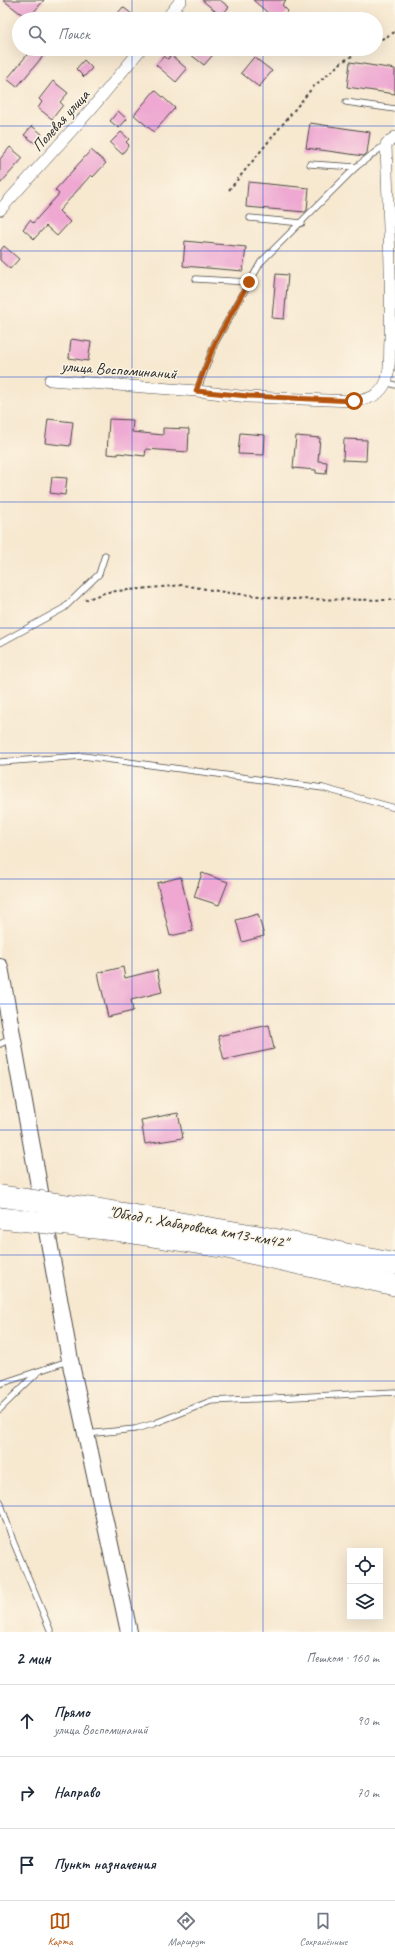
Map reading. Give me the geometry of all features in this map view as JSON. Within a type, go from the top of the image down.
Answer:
[{"type":"highway","name":"\"Обход г. Хабаровска км13-км42\"","points":[[0,1196],[103,1210],[259,1236],[395,1264]]},
{"type":"highway","name":"\"Обход г. Хабаровска км13-км42\"","points":[[0,1218],[114,1230],[227,1248],[395,1285]]},
{"type":"main road","points":[[0,967],[7,1021],[6,1041],[70,1360],[127,1630]]},
{"type":"street","points":[[172,12],[181,0]]},
{"type":"street","name":"Полевая улица","points":[[0,210],[92,108],[135,56]]},
{"type":"street","points":[[391,141],[393,323],[391,384]]},
{"type":"street","name":"улица Воспоминаний","points":[[50,380],[248,396],[354,401],[373,398],[391,384]]},
{"type":"lane","points":[[346,102],[395,109]]},
{"type":"lane","points":[[196,391],[215,343],[261,262],[302,223],[356,167],[391,141]]},
{"type":"lane","points":[[310,164],[356,167]]},
{"type":"lane","points":[[250,218],[302,223]]},
{"type":"lane","points":[[196,279],[249,282]]},
{"type":"lane","points":[[0,643],[64,608],[99,574],[104,555]]},
{"type":"lane","points":[[0,762],[83,756],[323,788],[395,808]]},
{"type":"lane","points":[[0,1384],[70,1360]]},
{"type":"lane","points":[[0,1409],[38,1371]]},
{"type":"lane","points":[[86,1434],[135,1429],[153,1424],[211,1401],[395,1392]]},
{"type":"lane","points":[[0,1501],[13,1541],[51,1632]]},
{"type":"path","points":[[383,38],[395,32]]},
{"type":"path","points":[[229,190],[313,87],[342,62],[352,56]]},
{"type":"path","points":[[64,608],[107,592],[183,585],[230,593],[287,600],[395,600]]},
{"type":"building","points":[[3,0],[44,0],[34,12],[19,12]]},
{"type":"building","points":[[202,0],[220,0],[229,7],[225,12],[216,12]]},
{"type":"building","points":[[253,0],[286,0],[282,5],[287,12],[267,12]]},
{"type":"building","points":[[123,7],[129,12],[119,12]]},
{"type":"building","points":[[26,56],[43,56],[17,87],[7,79]]},
{"type":"building","points":[[164,56],[168,59],[172,56],[187,69],[176,82],[156,65]]},
{"type":"building","points":[[193,56],[212,56],[204,65]]},
{"type":"building","points":[[254,57],[272,71],[259,87],[241,73]]},
{"type":"building","points":[[84,60],[92,68],[84,77],[76,69]]},
{"type":"building","points":[[350,62],[395,69],[395,94],[347,87]]},
{"type":"building","points":[[53,81],[68,93],[60,102],[63,105],[52,119],[38,108],[42,102],[39,99]]},
{"type":"building","points":[[155,90],[175,108],[154,132],[134,115]]},
{"type":"building","points":[[118,111],[127,119],[119,128],[110,121]]},
{"type":"building","points":[[310,123],[370,132],[367,153],[364,156],[306,148]]},
{"type":"building","points":[[32,126],[42,134],[35,143],[24,135]]},
{"type":"building","points":[[121,132],[129,139],[126,142],[129,145],[122,154],[110,143]]},
{"type":"building","points":[[10,147],[23,158],[0,184],[0,159]]},
{"type":"building","points":[[91,150],[106,163],[93,177],[91,175],[59,211],[70,222],[57,236],[46,226],[34,239],[23,229],[30,220],[33,223],[59,194],[55,190]]},
{"type":"building","points":[[248,182],[309,188],[307,210],[305,212],[246,207]]},
{"type":"building","points":[[185,241],[246,247],[243,271],[183,266]]},
{"type":"building","points":[[4,246],[19,259],[10,269],[0,260],[0,251]]},
{"type":"building","points":[[276,274],[288,275],[284,319],[272,318]]},
{"type":"building","points":[[71,339],[91,342],[88,361],[69,358]]},
{"type":"building","points":[[48,419],[73,422],[70,446],[45,443]]},
{"type":"building","points":[[109,419],[133,420],[132,432],[163,435],[163,428],[189,429],[188,452],[146,449],[145,456],[118,453],[118,455],[107,454]]},
{"type":"building","points":[[240,433],[265,435],[264,455],[238,454]]},
{"type":"building","points":[[296,436],[320,438],[318,461],[327,462],[326,474],[316,473],[316,470],[293,468]]},
{"type":"building","points":[[344,439],[367,440],[366,461],[343,460]]},
{"type":"building","points":[[52,477],[67,478],[65,495],[50,493]]},
{"type":"building","points":[[202,873],[228,882],[219,905],[194,897]]},
{"type":"building","points":[[181,877],[193,931],[170,936],[157,883]]},
{"type":"building","points":[[258,914],[264,936],[242,942],[236,920]]},
{"type":"building","points":[[123,967],[125,978],[157,970],[162,992],[131,1000],[133,1011],[108,1017],[98,973]]},
{"type":"building","points":[[269,1025],[274,1049],[224,1060],[218,1036]]},
{"type":"building","points":[[178,1113],[183,1138],[145,1144],[141,1120]]},
{"type":"route","points":[[249,282],[215,343],[196,391],[248,396],[354,401]]}]
